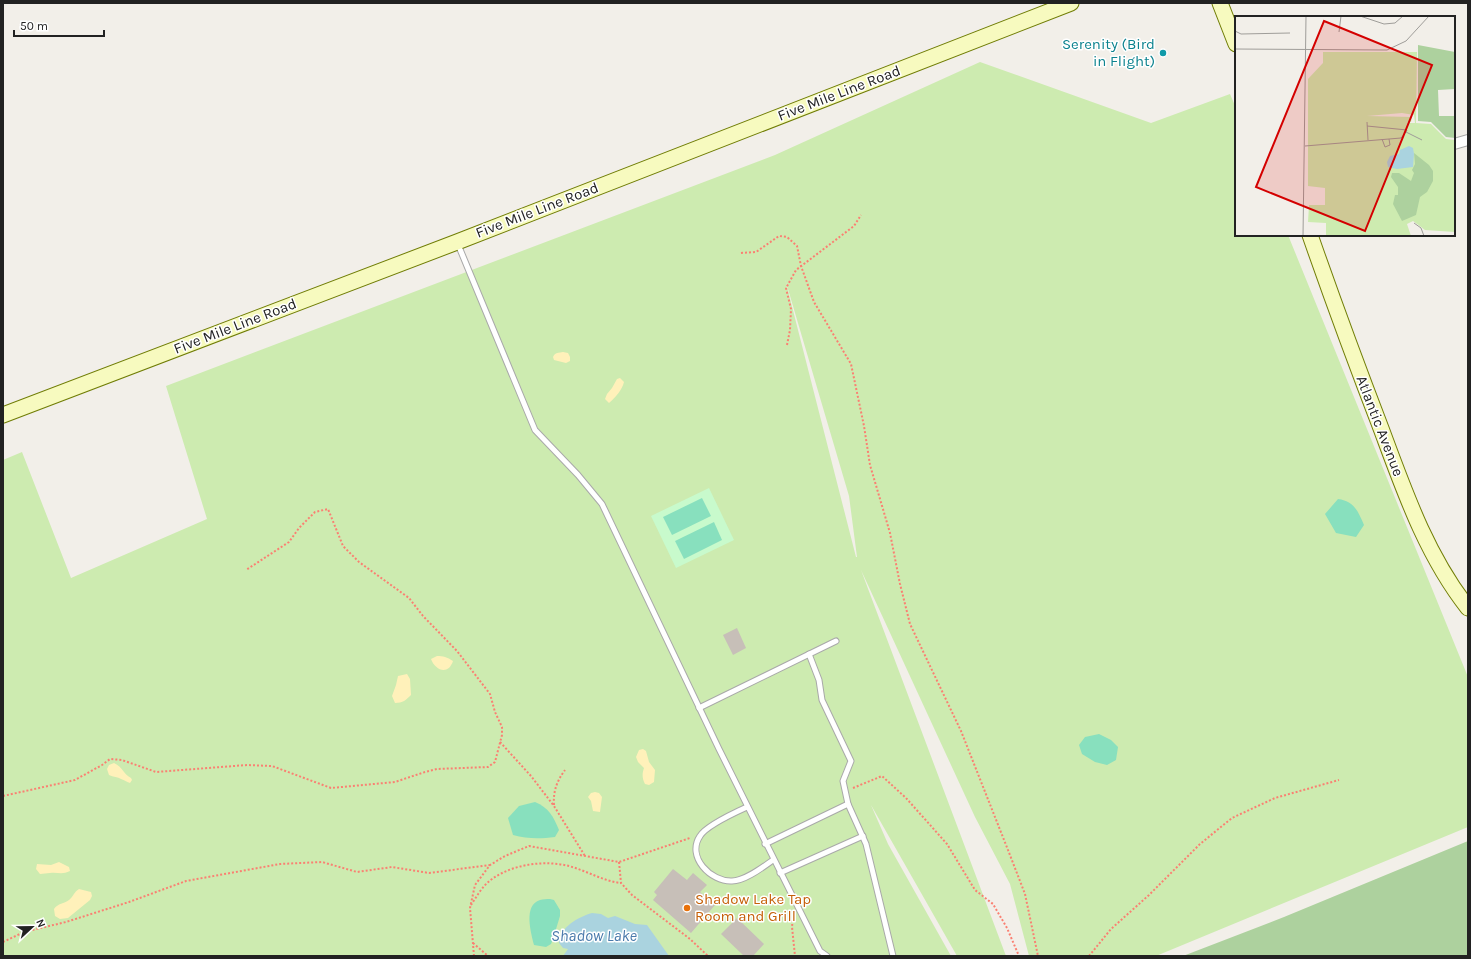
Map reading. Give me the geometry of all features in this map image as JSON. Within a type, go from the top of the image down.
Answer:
[{"type":"main road","name":"Five Mile Line Road","points":[[3,415],[457,242],[1071,3]]},
{"type":"main road","points":[[1220,3],[1235,41]]},
{"type":"main road","name":"Atlantic Avenue","points":[[1310,236],[1405,493],[1424,536],[1443,573],[1468,608]]},
{"type":"street","points":[[1455,144],[1468,140]]},
{"type":"lane","points":[[457,242],[535,430],[578,475],[602,504],[765,844],[820,951],[828,956]]},
{"type":"lane","points":[[699,708],[836,641]]},
{"type":"lane","points":[[809,654],[819,680],[822,700],[851,760],[843,781],[848,804],[866,844],[894,956]]},
{"type":"lane","points":[[765,844],[848,804]]},
{"type":"lane","points":[[747,807],[728,816],[700,834],[696,842],[696,856],[704,869],[717,879],[733,882],[742,879],[773,860]]},
{"type":"lane","points":[[780,874],[863,836]]},
{"type":"path","points":[[787,345],[790,330],[791,309],[786,288],[796,270],[854,226],[861,215]]},
{"type":"path","points":[[741,254],[756,252],[779,236],[787,237],[797,246],[801,266],[814,302],[851,364],[864,426],[870,465],[890,533],[910,624],[961,731],[1025,894],[1038,956]]},
{"type":"path","points":[[3,796],[75,780],[110,759],[122,760],[156,772],[247,765],[272,766],[331,788],[395,782],[437,769],[488,767],[495,762],[502,735],[502,727],[495,712],[490,694],[457,651],[423,616],[409,598],[359,562],[343,546],[328,509],[316,512],[299,528],[289,542],[246,570]]},
{"type":"path","points":[[500,742],[531,776],[554,806],[585,856]]},
{"type":"path","points":[[554,806],[553,794],[560,776],[565,770]]},
{"type":"path","points":[[846,792],[882,776],[906,798],[947,844],[975,890],[993,904],[1007,928],[1019,956]]},
{"type":"path","points":[[1088,956],[1111,930],[1149,895],[1200,844],[1232,818],[1275,798],[1339,780]]},
{"type":"path","points":[[474,956],[470,908],[475,885],[490,865],[505,856],[529,846],[619,862],[700,834]]},
{"type":"path","points":[[3,942],[24,932],[66,922],[186,881],[280,864],[322,862],[357,872],[392,867],[429,873],[490,865]]},
{"type":"path","points":[[619,862],[621,883],[636,899],[690,939],[708,956]]},
{"type":"path","points":[[470,908],[480,892],[491,879],[524,865],[546,863],[567,866],[609,882],[621,883]]},
{"type":"path","points":[[794,901],[792,927],[795,956]]},
{"type":"path","points":[[472,942],[488,956]]},
{"type":"green space","points":[[980,62],[1151,123],[1230,94],[1235,106],[1235,236],[1288,236],[1468,677],[1468,827],[1156,956],[1029,956],[1010,884],[975,817],[861,570],[1006,956],[957,956],[871,805],[888,844],[951,956],[3,956],[3,460],[22,452],[71,578],[207,519],[166,386],[775,155]],"holes":[[[785,279],[849,496],[856,557]]]},
{"type":"green space","points":[[709,488],[734,540],[676,568],[651,516]]},
{"type":"green space","points":[[702,498],[711,516],[672,535],[663,517]]},
{"type":"green space","points":[[1338,499],[1352,504],[1360,515],[1364,525],[1356,537],[1336,533],[1325,514]]},
{"type":"green space","points":[[714,522],[722,540],[684,559],[675,541]]},
{"type":"green space","points":[[1099,734],[1111,740],[1118,747],[1116,760],[1107,765],[1095,762],[1082,754],[1079,745],[1085,737]]},
{"type":"green space","points":[[535,802],[544,807],[552,817],[559,830],[555,837],[534,838],[513,835],[508,818],[519,806]]},
{"type":"green space","points":[[1468,841],[1468,956],[1183,956],[1284,917]]},
{"type":"green space","points":[[540,900],[554,900],[560,910],[560,916],[553,939],[551,944],[546,947],[534,945],[531,934],[531,907]]},
{"type":"sand","points":[[563,352],[568,353],[570,361],[566,363],[554,360],[553,357],[555,354]]},
{"type":"sand","points":[[620,378],[624,382],[622,388],[609,403],[605,399],[607,394],[617,379]]},
{"type":"sand","points":[[437,656],[445,657],[453,661],[451,666],[448,669],[442,670],[435,666],[431,659]]},
{"type":"sand","points":[[407,674],[410,679],[411,695],[404,701],[395,703],[392,696],[398,676]]},
{"type":"sand","points":[[643,749],[646,751],[649,762],[655,770],[654,782],[649,785],[645,784],[643,780],[644,768],[638,762],[636,757],[639,750]]},
{"type":"sand","points":[[114,763],[131,778],[132,780],[130,783],[109,775],[107,769],[109,765]]},
{"type":"sand","points":[[591,793],[599,793],[602,797],[600,812],[593,811],[591,801],[588,797]]},
{"type":"sand","points":[[59,862],[69,867],[70,871],[40,874],[36,869],[37,864],[51,865]]},
{"type":"sand","points":[[79,889],[91,892],[92,896],[90,900],[68,918],[60,919],[55,916],[54,909],[69,900]]},
{"type":"water","name":"Shadow Lake","points":[[592,913],[601,914],[608,918],[615,916],[635,924],[647,925],[669,956],[563,956],[568,949],[563,948],[559,943],[563,932],[576,920]]},
{"type":"building","points":[[737,628],[746,648],[733,655],[723,635]]},
{"type":"building","points":[[673,869],[687,880],[693,873],[707,885],[700,892],[715,905],[691,933],[653,900],[657,895],[654,892]]},
{"type":"building","points":[[737,918],[764,944],[753,956],[744,956],[721,934]]},
{"type":"place","name":"Serenity (Bird in Flight)","points":[[1163,53]]},
{"type":"place","name":"Shadow Lake Tap Room and Grill","points":[[687,908]]}]
